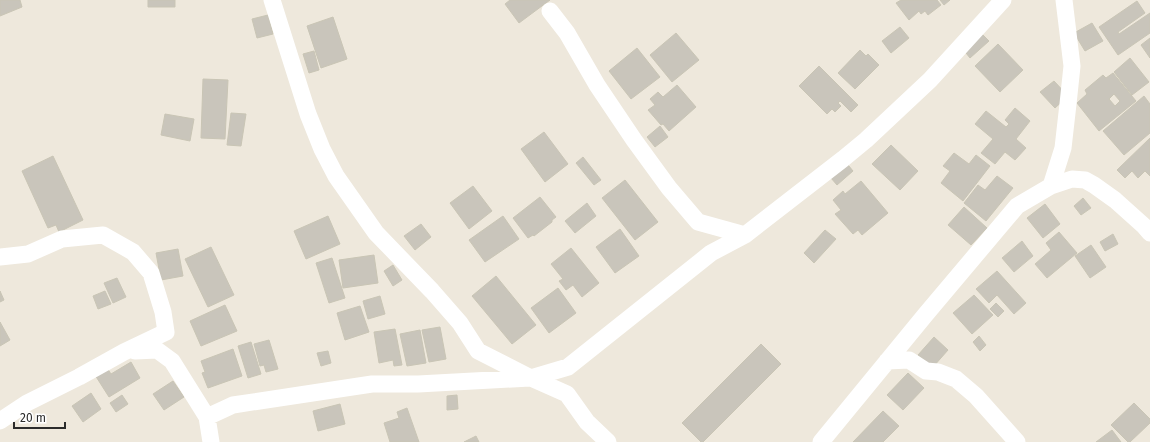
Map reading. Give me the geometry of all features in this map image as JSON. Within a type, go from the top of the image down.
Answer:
[{"type":"street","points":[[272,0],[308,114],[322,148],[336,176],[376,233],[432,291],[460,323],[478,351],[566,394],[587,422],[608,442]]},
{"type":"street","points":[[207,417],[233,405],[372,384],[418,384],[531,378],[568,367],[711,253],[745,235],[866,140],[930,80],[1003,0]]},
{"type":"street","points":[[1050,186],[1063,148],[1072,66],[1064,0]]},
{"type":"street","points":[[550,11],[567,33],[597,85],[634,140],[669,188],[698,222],[745,235]]},
{"type":"street","points":[[821,442],[1017,206],[1050,186],[1072,179],[1085,180],[1115,200],[1144,226],[1150,234]]},
{"type":"street","points":[[0,257],[28,254],[62,239],[103,235],[134,252],[151,273],[163,312],[166,332],[124,352],[27,403],[0,421]]},
{"type":"street","points":[[124,352],[157,350],[172,361],[207,417],[211,442]]},
{"type":"street","points":[[887,361],[908,360],[926,371],[938,372],[956,379],[976,396],[1017,442]]},
{"type":"building","points":[[0,0],[20,0],[22,7],[0,16]]},
{"type":"building","points":[[148,0],[175,0],[175,7],[148,7]]},
{"type":"building","points":[[510,0],[550,0],[519,23],[505,4]]},
{"type":"building","points":[[901,0],[937,0],[941,5],[928,15],[925,11],[921,14],[919,11],[909,20],[896,3]]},
{"type":"building","points":[[940,0],[950,0],[944,5]]},
{"type":"building","points":[[1137,1],[1145,13],[1118,32],[1119,34],[1150,13],[1150,33],[1118,55],[1099,27]]},
{"type":"building","points":[[268,15],[273,34],[257,38],[252,19]]},
{"type":"building","points":[[333,17],[347,59],[321,68],[307,26]]},
{"type":"building","points":[[1092,23],[1103,41],[1085,51],[1074,33]]},
{"type":"building","points":[[900,27],[909,38],[891,53],[882,41]]},
{"type":"building","points":[[980,32],[989,41],[970,58],[962,48]]},
{"type":"building","points":[[676,33],[699,60],[672,82],[650,55]]},
{"type":"building","points":[[1150,38],[1150,58],[1141,45]]},
{"type":"building","points":[[998,44],[1023,70],[1000,92],[975,66]]},
{"type":"building","points":[[637,48],[660,77],[631,99],[609,71]]},
{"type":"building","points":[[860,50],[866,56],[868,54],[879,65],[855,89],[838,73]]},
{"type":"building","points":[[314,51],[319,70],[309,73],[303,54]]},
{"type":"building","points":[[1130,58],[1149,82],[1132,95],[1114,72]]},
{"type":"building","points":[[819,66],[858,105],[851,112],[840,101],[838,103],[841,106],[835,112],[832,109],[827,114],[799,86]]},
{"type":"building","points":[[1113,73],[1136,101],[1099,131],[1077,103],[1087,94],[1085,90],[1103,75],[1106,78]],"holes":[[[1114,94],[1120,101],[1115,106],[1109,99]]]},
{"type":"building","points":[[203,79],[228,80],[225,139],[201,138]]},
{"type":"building","points":[[1054,81],[1068,96],[1055,108],[1040,92]]},
{"type":"building","points":[[677,85],[696,107],[669,131],[663,124],[661,125],[648,110],[655,105],[650,99],[658,92],[663,97]]},
{"type":"building","points":[[1144,96],[1150,104],[1150,133],[1124,155],[1103,131]]},
{"type":"building","points":[[1015,108],[1030,121],[1016,139],[1026,148],[1015,160],[1005,152],[995,164],[981,153],[993,139],[975,124],[986,111],[1006,127],[1009,124],[1005,120]]},
{"type":"building","points":[[231,113],[246,114],[241,146],[227,145]]},
{"type":"building","points":[[165,114],[194,119],[190,141],[161,135]]},
{"type":"building","points":[[660,126],[668,137],[655,147],[647,137]]},
{"type":"building","points":[[544,132],[568,164],[545,182],[521,149]]},
{"type":"building","points":[[1150,138],[1150,176],[1145,171],[1138,178],[1132,171],[1125,178],[1117,170]]},
{"type":"building","points":[[891,145],[918,171],[900,190],[872,164]]},
{"type":"building","points":[[954,153],[969,164],[976,155],[990,166],[963,201],[941,183],[950,171],[943,166]]},
{"type":"building","points":[[53,156],[83,220],[59,232],[56,225],[48,228],[22,171]]},
{"type":"building","points":[[583,157],[601,180],[594,185],[576,163]]},
{"type":"building","points":[[844,160],[853,171],[837,185],[831,178]]},
{"type":"building","points":[[997,176],[1013,188],[986,221],[964,203],[978,185],[985,190]]},
{"type":"building","points":[[625,180],[658,222],[635,240],[602,198]]},
{"type":"building","points":[[861,181],[888,213],[862,235],[858,230],[853,234],[835,214],[841,210],[833,200],[843,191],[845,194]]},
{"type":"building","points":[[473,186],[492,211],[469,229],[450,203]]},
{"type":"building","points":[[540,197],[556,217],[534,236],[533,235],[528,238],[513,218]]},
{"type":"building","points":[[1083,198],[1091,208],[1081,215],[1074,206]]},
{"type":"building","points":[[587,203],[596,216],[575,233],[565,221]]},
{"type":"building","points":[[1045,204],[1060,224],[1043,238],[1027,218]]},
{"type":"building","points":[[964,207],[987,228],[971,245],[948,225]]},
{"type":"building","points":[[328,216],[340,244],[306,259],[294,231]]},
{"type":"building","points":[[503,216],[519,239],[485,262],[469,240]]},
{"type":"building","points":[[421,224],[431,237],[415,250],[404,236]]},
{"type":"building","points":[[620,229],[639,256],[615,273],[596,247]]},
{"type":"building","points":[[825,230],[836,239],[814,263],[804,253]]},
{"type":"building","points":[[1059,232],[1077,253],[1047,278],[1035,264],[1051,250],[1046,243]]},
{"type":"building","points":[[1113,234],[1118,244],[1105,251],[1100,242]]},
{"type":"building","points":[[1022,241],[1033,256],[1014,272],[1002,258]]},
{"type":"building","points":[[1091,245],[1106,267],[1090,278],[1075,256]]},
{"type":"building","points":[[211,247],[234,295],[208,307],[185,259]]},
{"type":"building","points":[[571,248],[599,283],[582,297],[573,285],[566,290],[559,281],[563,279],[551,264]]},
{"type":"building","points":[[178,249],[183,276],[161,280],[156,253]]},
{"type":"building","points":[[374,255],[378,283],[343,288],[339,260]]},
{"type":"building","points":[[332,258],[345,298],[329,303],[316,263]]},
{"type":"building","points":[[393,265],[402,280],[393,286],[384,271]]},
{"type":"building","points":[[997,271],[1026,303],[1014,314],[997,295],[989,303],[976,289]]},
{"type":"building","points":[[496,276],[536,325],[512,344],[472,296]]},
{"type":"building","points":[[117,278],[126,297],[113,303],[104,283]]},
{"type":"building","points":[[558,288],[576,313],[549,333],[531,308]]},
{"type":"building","points":[[0,291],[4,300],[0,302]]},
{"type":"building","points":[[105,291],[111,304],[98,309],[93,296]]},
{"type":"building","points":[[974,295],[993,315],[972,334],[953,313]]},
{"type":"building","points":[[380,296],[385,314],[368,319],[363,301]]},
{"type":"building","points":[[996,303],[1004,311],[998,317],[990,309]]},
{"type":"building","points":[[225,305],[237,331],[201,346],[190,321]]},
{"type":"building","points":[[360,306],[369,332],[345,340],[337,313]]},
{"type":"building","points":[[0,322],[10,340],[0,346]]},
{"type":"building","points":[[440,327],[446,359],[429,362],[422,330]]},
{"type":"building","points":[[395,329],[402,365],[394,366],[393,360],[379,363],[374,332]]},
{"type":"building","points":[[420,330],[426,363],[407,366],[400,334]]},
{"type":"building","points":[[979,336],[986,345],[980,351],[973,342]]},
{"type":"building","points":[[934,337],[948,350],[933,367],[918,355]]},
{"type":"building","points":[[269,340],[278,369],[266,372],[264,365],[260,366],[254,344]]},
{"type":"building","points":[[251,342],[261,374],[248,378],[238,346]]},
{"type":"building","points":[[761,344],[781,364],[703,442],[701,442],[682,423]]},
{"type":"building","points":[[233,349],[242,376],[208,388],[202,373],[205,372],[201,361]]},
{"type":"building","points":[[328,351],[331,363],[321,366],[317,353]]},
{"type":"building","points":[[131,362],[140,378],[109,397],[95,375],[107,368],[111,374]]},
{"type":"building","points":[[908,373],[924,388],[903,410],[887,395]]},
{"type":"building","points":[[173,381],[184,397],[164,410],[153,394]]},
{"type":"building","points":[[91,393],[101,409],[83,422],[72,406]]},
{"type":"building","points":[[122,395],[128,404],[116,412],[110,403]]},
{"type":"building","points":[[457,395],[458,409],[447,410],[447,396]]},
{"type":"building","points":[[1134,403],[1150,419],[1150,423],[1130,442],[1128,442],[1111,425]]},
{"type":"building","points":[[340,404],[345,424],[318,431],[313,411]]},
{"type":"building","points":[[407,408],[419,442],[390,442],[384,423],[399,418],[397,412]]},
{"type":"building","points":[[883,411],[899,426],[883,442],[853,442]]},
{"type":"building","points":[[1112,430],[1121,442],[1096,442]]},
{"type":"building","points":[[476,436],[479,442],[464,442]]}]
